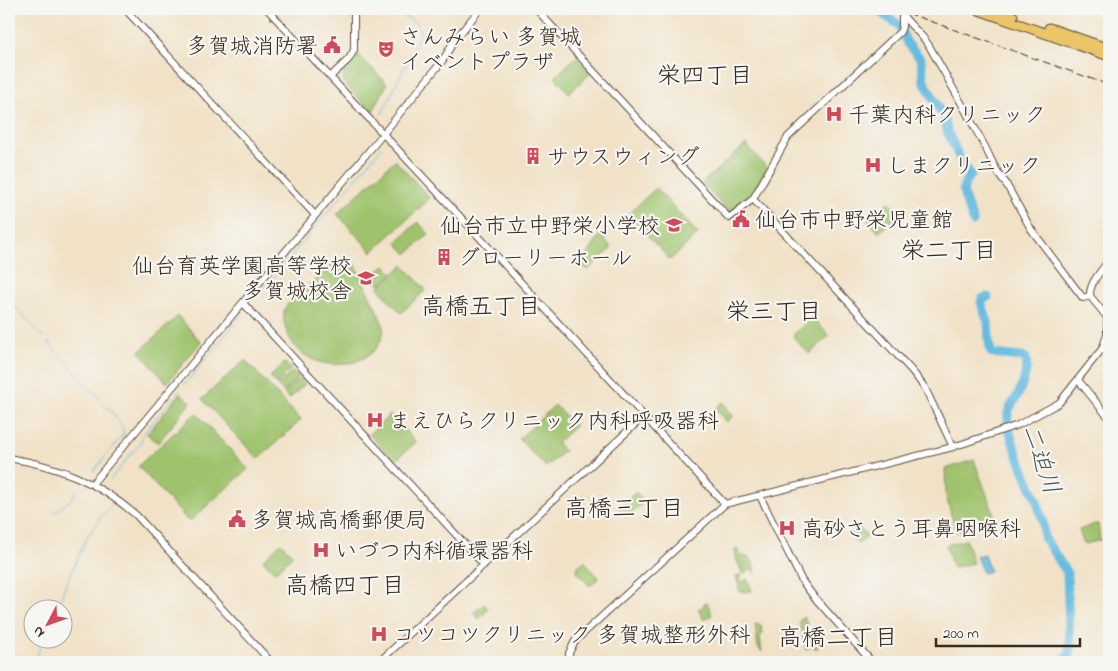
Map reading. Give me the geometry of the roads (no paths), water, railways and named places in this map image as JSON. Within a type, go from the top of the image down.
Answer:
[{"type":"highway","points":[[976,9],[1109,56]]},
{"type":"highway","points":[[994,9],[1109,49]]},
{"type":"street","points":[[125,9],[315,215]]},
{"type":"street","points":[[267,9],[725,504]]},
{"type":"street","points":[[330,77],[349,59],[354,50],[354,9]]},
{"type":"street","points":[[92,484],[383,134],[443,60],[454,41],[480,9]]},
{"type":"street","points":[[536,9],[729,218],[753,199],[788,137],[901,29],[902,17]]},
{"type":"street","points":[[898,9],[902,17],[908,21],[926,42],[1031,229],[1083,298],[1090,296]]},
{"type":"street","points":[[753,199],[912,371],[925,388],[954,447]]},
{"type":"street","points":[[569,662],[569,652],[575,641],[725,504],[954,447],[1008,429],[1059,403],[1102,349],[1107,334],[1107,317],[1090,296],[1091,286],[1109,260]]},
{"type":"street","points":[[243,303],[484,565]]},
{"type":"street","points":[[1078,380],[1109,418]]},
{"type":"street","points":[[379,662],[644,416]]},
{"type":"street","points":[[9,458],[38,463],[60,470],[92,484],[118,501],[136,516],[271,662]]},
{"type":"street","points":[[760,496],[802,581],[872,662]]},
{"type":"water","points":[[984,554],[990,571],[983,573],[976,556]]},
{"type":"waterway","points":[[382,114],[421,33],[412,20],[387,9]]},
{"type":"waterway","name":"二迫川","points":[[884,15],[899,25],[907,43],[921,59],[924,81],[944,118],[948,133],[961,161],[971,175],[966,180],[964,186],[964,197],[973,222]]},
{"type":"waterway","points":[[254,301],[382,147]]},
{"type":"waterway","name":"二迫川","points":[[988,297],[982,299],[981,302],[988,322],[991,352],[1026,358],[1027,362],[1024,379],[1018,394],[1010,406],[1008,423],[1016,451],[1036,498],[1043,521],[1044,537],[1067,573],[1070,653],[1062,662]]},
{"type":"waterway","points":[[9,300],[43,337]]},
{"type":"waterway","points":[[185,384],[241,316]]},
{"type":"waterway","points":[[48,342],[114,415],[124,433],[94,471]]},
{"type":"waterway","points":[[110,480],[140,443],[145,432],[180,390]]},
{"type":"waterway","points":[[54,513],[70,500],[77,491]]},
{"type":"waterway","points":[[62,598],[63,591],[86,539],[107,509],[110,509],[113,504]]},
{"type":"waterway","points":[[34,662],[40,648]]},
{"type":"railway","points":[[896,9],[1109,85]]},
{"type":"place","name":"多賀城消防署","points":[[332,45]]},
{"type":"place","name":"さんみらい 多賀城 イベントプラザ","points":[[386,49]]},
{"type":"place","name":"千葉内科クリニック","points":[[834,114]]},
{"type":"place","name":"サウスウィング","points":[[533,156]]},
{"type":"place","name":"しまクリニック","points":[[873,165]]},
{"type":"place","name":"仙台市中野栄児童館","points":[[741,219]]},
{"type":"place","name":"仙台市立中野栄小学校","points":[[674,225]]},
{"type":"place","name":"グローリーホール","points":[[444,257]]},
{"type":"place","name":"仙台育英学園高等学校 多賀城校舎","points":[[366,278]]},
{"type":"place","name":"まえひらクリニック内科呼吸器科","points":[[375,420]]},
{"type":"place","name":"多賀城高橋郵便局","points":[[237,519]]},
{"type":"place","name":"高砂さとう耳鼻咽喉科","points":[[787,528]]},
{"type":"place","name":"いづつ内科循環器科","points":[[321,550]]},
{"type":"place","name":"コツコツクリニック 多賀城整形外科","points":[[379,634]]},
{"type":"district","name":"栄四丁目","points":[[705,75]]},
{"type":"district","name":"栄二丁目","points":[[949,250]]},
{"type":"district","name":"高橋五丁目","points":[[481,306]]},
{"type":"district","name":"栄三丁目","points":[[774,311]]},
{"type":"district","name":"高橋三丁目","points":[[624,508]]},
{"type":"district","name":"高橋四丁目","points":[[345,585]]},
{"type":"district","name":"高橋二丁目","points":[[838,637]]}]
